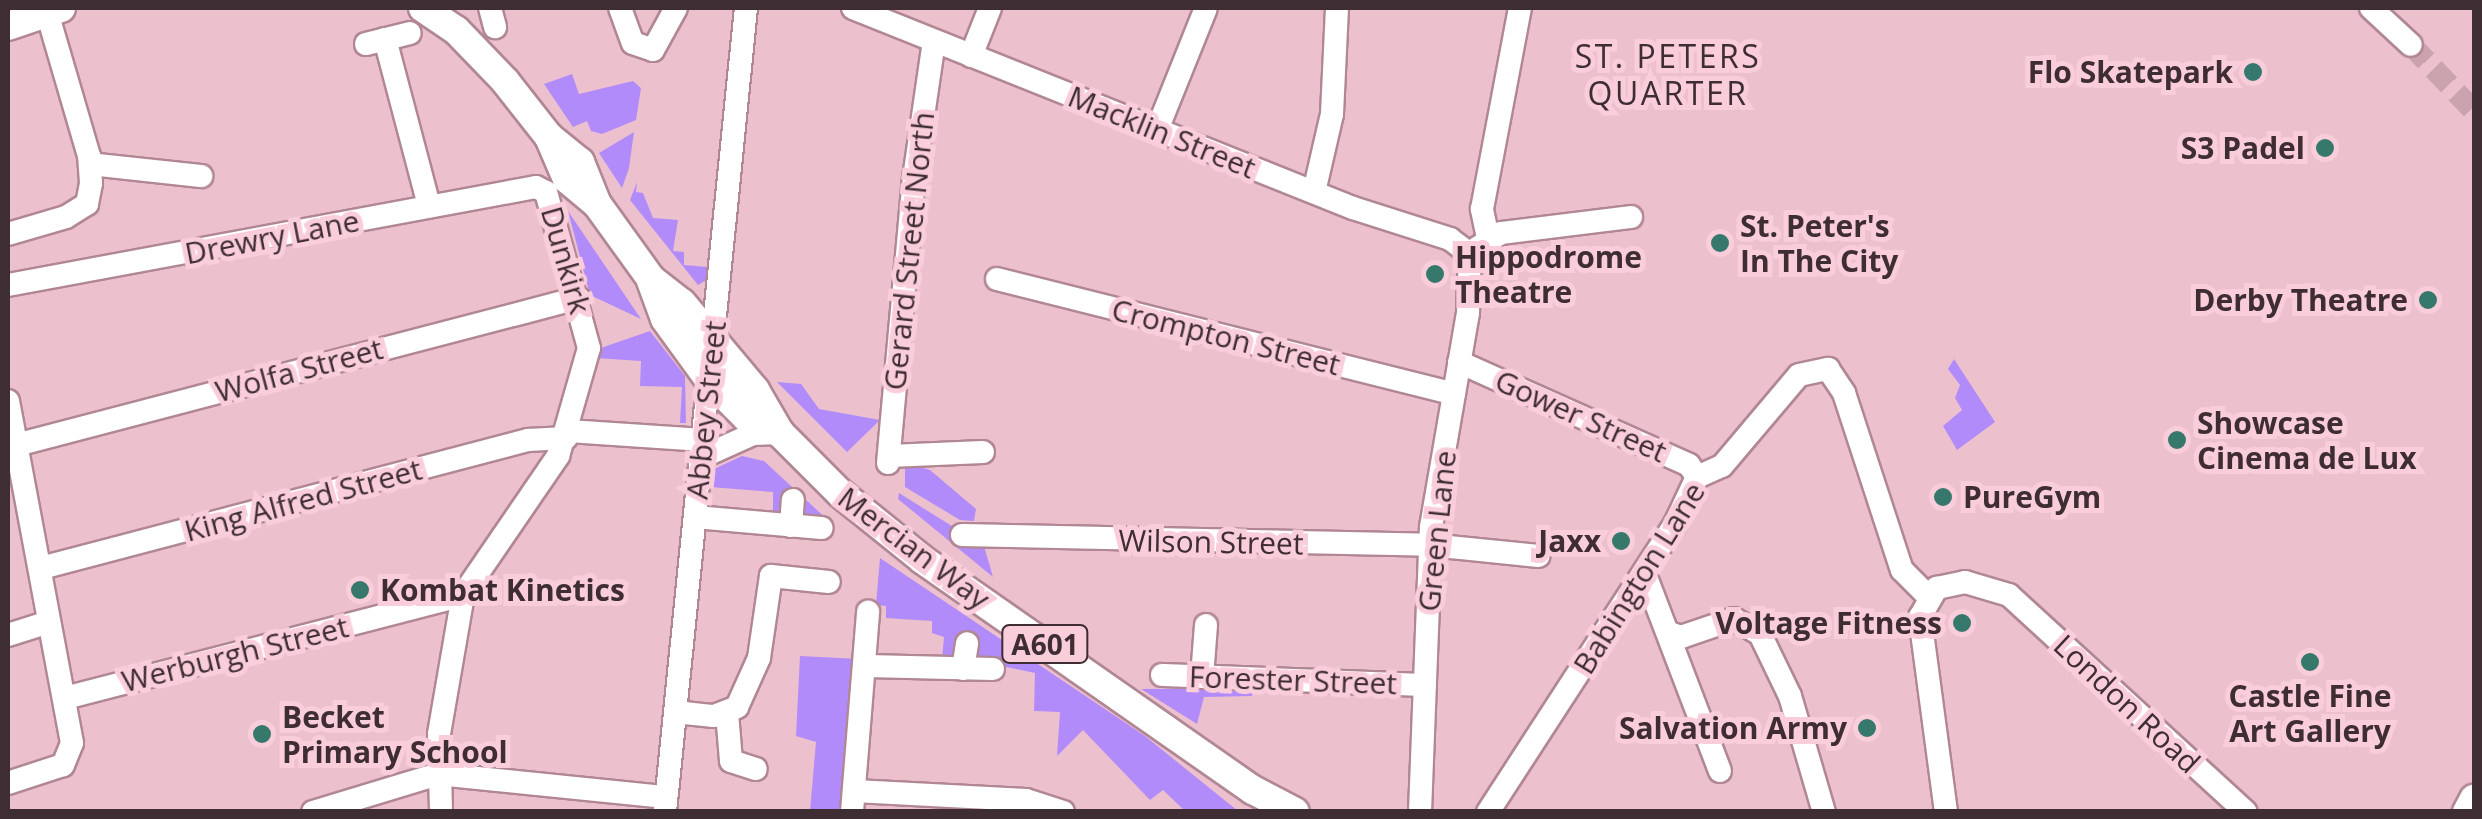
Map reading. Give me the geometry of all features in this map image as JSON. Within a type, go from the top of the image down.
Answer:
[{"type":"main road","name":"Mercian Way","points":[[423,8],[450,19],[549,136],[580,162],[597,204],[651,279],[682,304],[755,390],[780,434]]},
{"type":"main road","points":[[8,26],[54,10]]},
{"type":"main road","name":"Mercian Way","points":[[651,279],[665,319],[710,381],[747,418],[780,434],[923,560],[1253,790],[1295,812]]},
{"type":"main road","name":"Mercian Way","points":[[1253,790],[1274,812]]},
{"type":"main road","points":[[2467,812],[2474,798]]},
{"type":"street","points":[[620,8],[633,44],[653,50],[676,8]]},
{"type":"street","name":"Abbey Street","points":[[666,804],[746,8]]},
{"type":"street","name":"Macklin Street","points":[[853,8],[1314,192],[1479,246]]},
{"type":"street","points":[[970,56],[990,8]]},
{"type":"street","points":[[1157,130],[1206,8]]},
{"type":"street","points":[[1314,192],[1332,114],[1338,8]]},
{"type":"street","name":"Green Lane","points":[[1420,812],[1430,545],[1482,210],[1520,8]]},
{"type":"street","points":[[2371,8],[2412,45]]},
{"type":"street","points":[[8,234],[87,204],[90,164],[54,10]]},
{"type":"street","points":[[410,33],[375,41],[430,206]]},
{"type":"street","name":"Gerard Street North","points":[[934,41],[888,459],[983,452]]},
{"type":"street","points":[[90,164],[201,176]]},
{"type":"street","name":"Drewry Lane","points":[[8,286],[536,187]]},
{"type":"street","name":"Dunkirk","points":[[536,187],[551,203],[590,340],[567,434]]},
{"type":"street","points":[[1479,246],[1631,217]]},
{"type":"street","name":"Crompton Street","points":[[997,279],[1454,394]]},
{"type":"street","name":"Wolfa Street","points":[[20,444],[578,298]]},
{"type":"street","name":"Gower Street","points":[[1459,362],[1689,464],[1697,477]]},
{"type":"street","name":"Babington Lane","points":[[1488,812],[1644,572],[1697,477],[1722,466],[1795,379],[1813,367],[1828,369],[1840,384],[1902,570],[1928,596]]},
{"type":"street","points":[[8,401],[20,444],[72,743],[62,765],[8,784]]},
{"type":"street","points":[[441,812],[438,774],[446,673],[463,595],[567,434]]},
{"type":"street","name":"King Alfred Street","points":[[42,568],[528,440],[567,434],[703,448]]},
{"type":"street","points":[[703,448],[753,434],[780,434]]},
{"type":"street","points":[[791,526],[793,500]]},
{"type":"street","points":[[695,517],[822,528]]},
{"type":"street","name":"Wilson Street","points":[[962,534],[992,548],[1430,545],[1538,556]]},
{"type":"street","points":[[1644,572],[1720,771]]},
{"type":"street","points":[[756,769],[731,762],[727,713],[748,688],[759,658],[772,576],[829,582]]},
{"type":"street","name":"London Road","points":[[1928,596],[1965,582],[2009,596],[2246,812]]},
{"type":"street","name":"Werburgh Street","points":[[65,698],[463,595]]},
{"type":"street","points":[[1928,596],[1920,634],[1946,812]]},
{"type":"street","points":[[868,612],[854,801],[1026,800],[1064,812]]},
{"type":"street","points":[[1669,633],[1681,637],[1734,619],[1760,634],[1786,686],[1824,812]]},
{"type":"street","points":[[8,635],[49,622]]},
{"type":"street","points":[[1202,676],[1206,625]]},
{"type":"street","points":[[963,669],[967,643]]},
{"type":"street","points":[[867,666],[994,669]]},
{"type":"street","name":"Forester Street","points":[[1162,675],[1425,685]]},
{"type":"street","points":[[675,712],[727,713]]},
{"type":"street","points":[[314,812],[438,774],[666,804]]},
{"type":"shaded area","points":[[572,74],[579,94],[633,81],[641,88],[636,120],[602,134],[591,131],[587,121],[573,127],[544,84]]},
{"type":"shaded area","points":[[634,132],[629,168],[622,188],[599,153]]},
{"type":"shaded area","points":[[637,182],[636,192],[643,193],[653,218],[678,220],[673,251],[684,252],[684,265],[708,267],[708,279],[698,285],[630,200]]},
{"type":"shaded area","points":[[568,211],[641,319],[590,295]]},
{"type":"shaded area","points":[[650,331],[685,376],[686,423],[680,423],[682,387],[640,386],[641,361],[595,358],[595,350]]},
{"type":"shaded area","points":[[1954,359],[1995,422],[1957,450],[1943,426],[1962,410],[1955,398],[1960,385],[1948,369]]},
{"type":"shaded area","points":[[777,382],[801,384],[819,409],[880,420],[847,452]]},
{"type":"shaded area","points":[[742,456],[764,461],[831,523],[773,513],[773,492],[710,487],[712,470]]},
{"type":"shaded area","points":[[905,463],[930,470],[976,509],[974,521],[960,520],[905,487]]},
{"type":"shaded area","points":[[899,493],[984,546],[993,577],[898,499]]},
{"type":"shaded area","points":[[880,558],[1145,736],[1238,811],[1185,811],[1163,790],[1150,800],[1083,730],[1057,756],[1060,712],[1034,711],[1035,673],[983,662],[973,649],[942,659],[944,637],[932,633],[932,621],[886,618],[886,606],[876,605]]},
{"type":"shaded area","points":[[800,656],[860,659],[844,811],[810,811],[816,742],[796,736]]},
{"type":"shaded area","points":[[1253,688],[1252,696],[1204,697],[1197,724],[1141,689]]},
{"type":"tunnel","points":[[2411,45],[2474,111]]},
{"type":"place","name":"Flo Skatepark","points":[[2253,72]]},
{"type":"place","name":"S3 Padel","points":[[2325,148]]},
{"type":"place","name":"St. Peter's In The City","points":[[1720,243]]},
{"type":"place","name":"Hippodrome Theatre","points":[[1435,274]]},
{"type":"place","name":"Derby Theatre","points":[[2428,300]]},
{"type":"place","name":"Showcase Cinema de Lux","points":[[2177,440]]},
{"type":"place","name":"PureGym","points":[[1943,497]]},
{"type":"place","name":"Jaxx","points":[[1621,541]]},
{"type":"place","name":"Kombat Kinetics","points":[[360,590]]},
{"type":"place","name":"Voltage Fitness","points":[[1962,623]]},
{"type":"place","name":"Castle Fine Art Gallery","points":[[2310,662]]},
{"type":"place","name":"Salvation Army","points":[[1867,728]]},
{"type":"place","name":"Becket Primary School","points":[[262,734]]},
{"type":"district","name":"ST. PETERS QUARTER","points":[[1668,76]]}]
